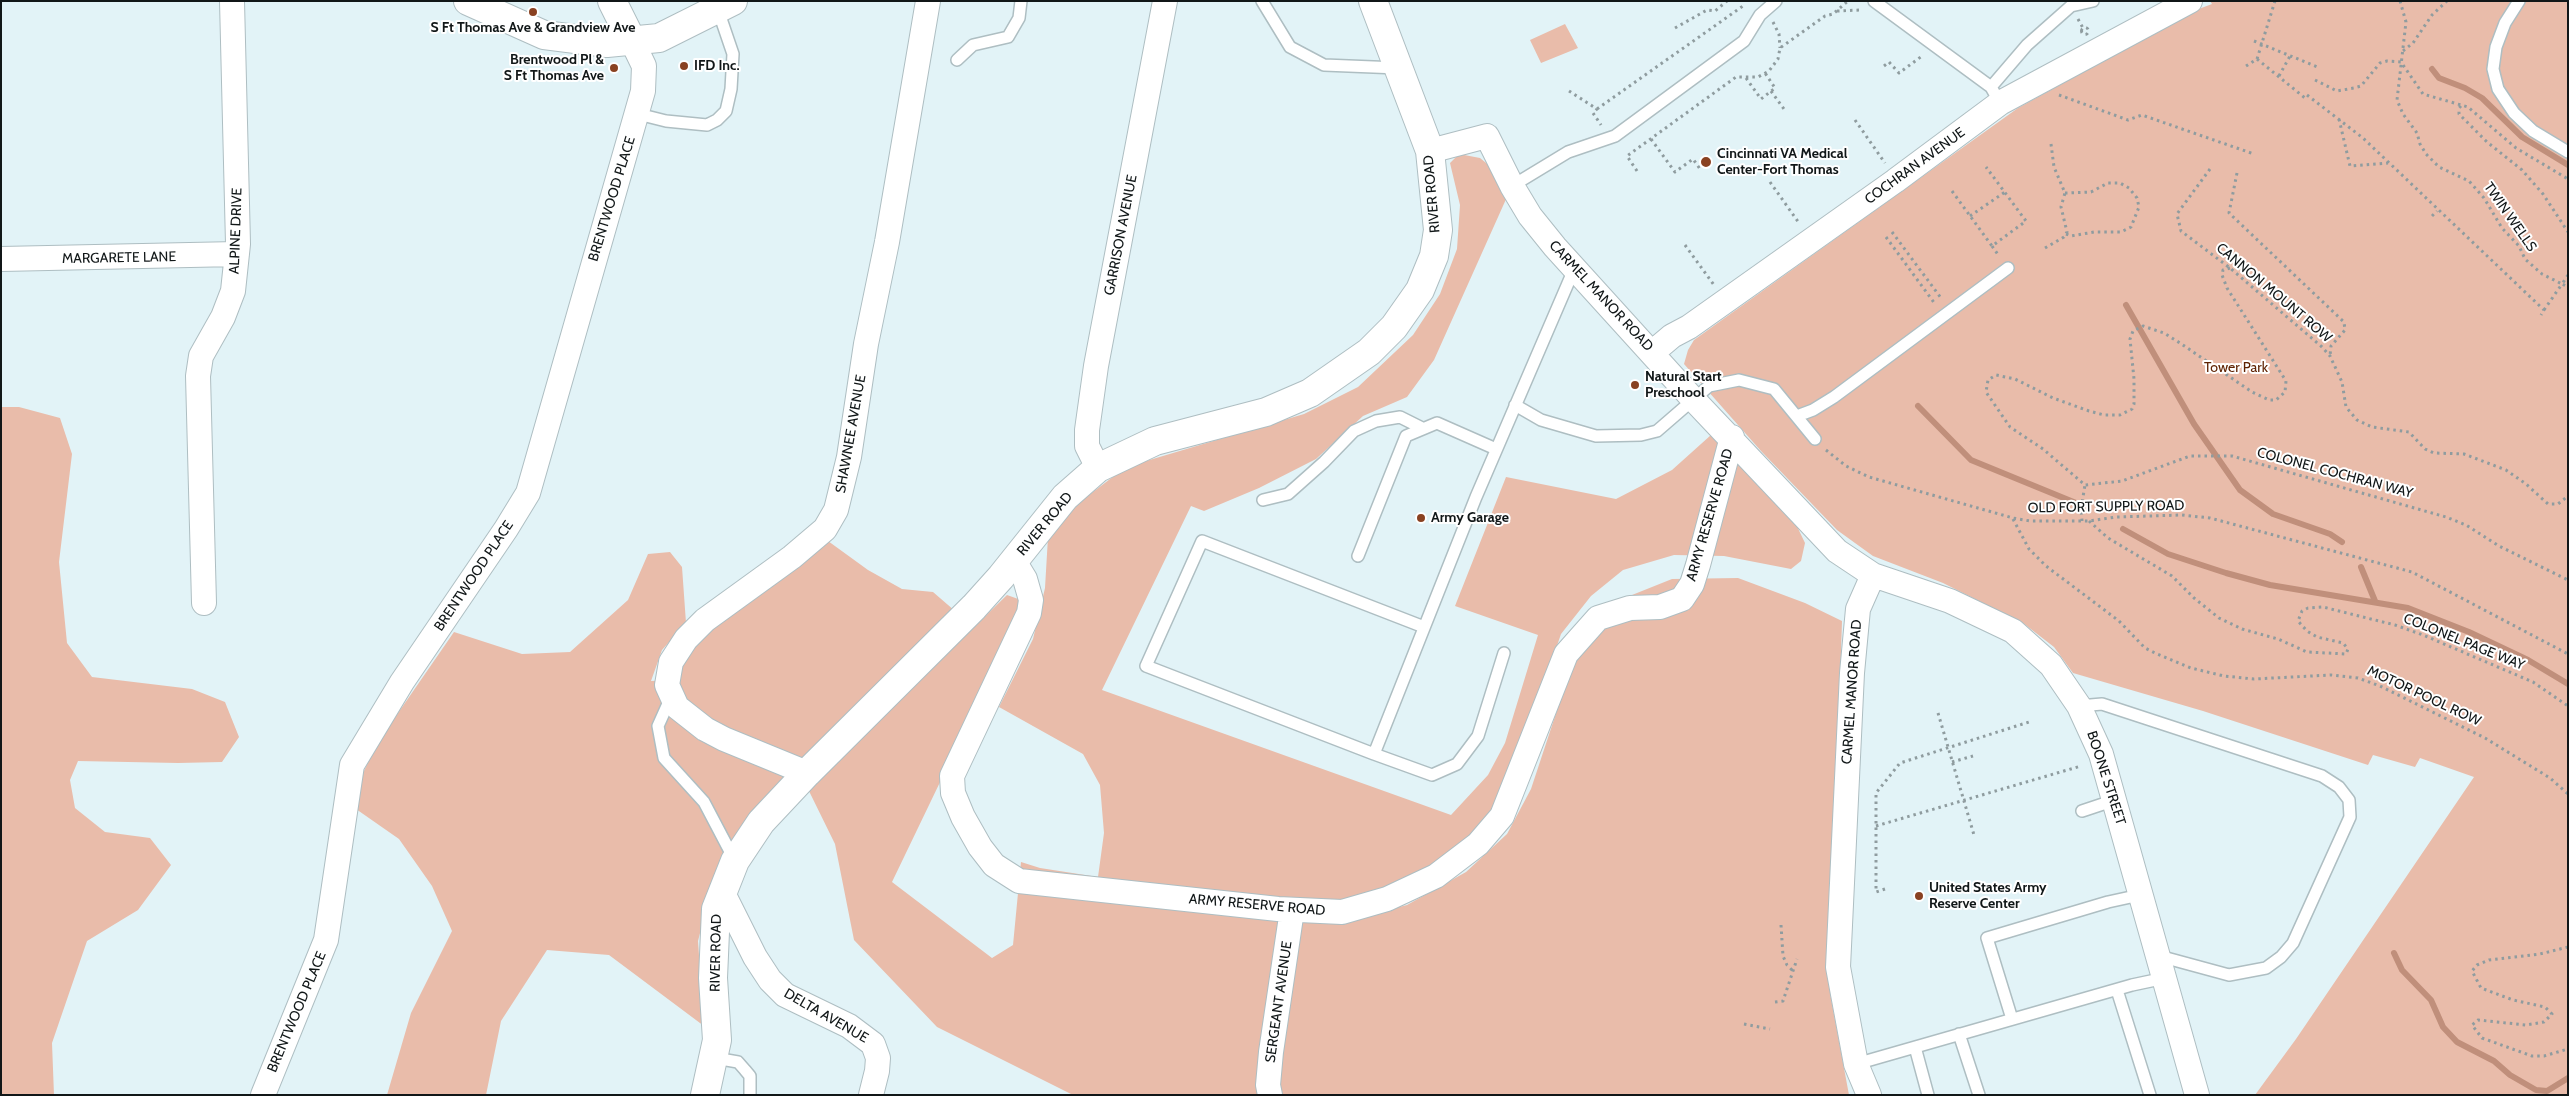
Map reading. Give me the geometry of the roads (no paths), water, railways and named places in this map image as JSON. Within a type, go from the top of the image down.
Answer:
[{"type":"street","name":"ALPINE DRIVE","points":[[204,603],[198,376],[202,356],[223,317],[233,291],[237,254],[237,125],[232,1]]},
{"type":"street","points":[[468,1],[544,35],[607,43],[659,38],[725,5]]},
{"type":"street","points":[[612,1],[632,41]]},
{"type":"street","name":"SHAWNEE AVENUE","points":[[671,697],[667,685],[672,662],[686,640],[705,620],[774,571],[825,529],[836,510],[849,457],[866,344],[887,242],[928,1]]},
{"type":"street","name":"GARRISON AVENUE","points":[[1098,468],[1088,446],[1087,430],[1094,373],[1164,1]]},
{"type":"street","name":"RIVER ROAD","points":[[705,1095],[715,1058],[717,1040],[713,943],[716,909],[735,861],[761,822],[807,773],[974,607],[1065,497],[1098,468],[1155,441],[1266,412],[1310,394],[1370,352],[1394,327],[1420,290],[1434,256],[1438,230],[1430,151],[1374,1]]},
{"type":"street","name":"COCHRAN AVENUE","points":[[1653,352],[1672,336],[1895,181],[1996,95],[2032,86],[2179,3]]},
{"type":"street","name":"BRENTWOOD PLACE","points":[[263,1095],[326,940],[352,765],[402,682],[506,529],[528,493],[638,114],[643,91],[644,66],[632,41]]},
{"type":"street","name":"CARMEL MANOR ROAD","points":[[1430,151],[1487,136],[1512,186],[1530,216],[1575,268],[1693,398],[1837,551],[1873,575],[1858,609],[1852,674],[1838,967],[1856,1064],[1869,1095]]},
{"type":"street","name":"MARGARETE LANE","points":[[1,259],[237,254]]},
{"type":"street","name":"ARMY RESERVE ROAD","points":[[1014,561],[1025,579],[1031,600],[1029,613],[952,776],[953,793],[980,848],[1000,870],[1019,881],[1292,910],[1342,912],[1387,899],[1436,876],[1478,844],[1502,816],[1566,654],[1598,618],[1630,608],[1660,607],[1682,600],[1692,584],[1732,438]]},
{"type":"street","name":"BOONE STREET","points":[[1873,575],[1950,601],[2013,631],[2050,665],[2079,706],[2103,760],[2197,1095]]},
{"type":"street","points":[[671,697],[682,712],[704,729],[807,773]]},
{"type":"street","name":"DELTA AVENUE","points":[[722,891],[755,957],[775,985],[785,995],[849,1026],[873,1044],[878,1058],[877,1071],[870,1095]]},
{"type":"street","name":"SERGEANT AVENUE","points":[[1270,1095],[1268,1085],[1270,1052],[1292,910]]},
{"type":"lane","points":[[957,60],[973,45],[1008,37],[1019,18],[1021,1]]},
{"type":"lane","points":[[1262,1],[1290,47],[1324,65],[1398,68]]},
{"type":"lane","points":[[1512,186],[1568,152],[1610,138],[1744,41],[1760,15],[1776,1]]},
{"type":"lane","points":[[1874,1],[1996,95],[2027,45],[2071,6],[2093,1]]},
{"type":"lane","points":[[2519,1],[2505,23],[2496,48],[2493,69],[2498,89],[2514,113],[2533,131],[2568,152]]},
{"type":"lane","points":[[638,114],[666,121],[707,124],[717,120],[726,111],[731,89],[733,54],[725,5]]},
{"type":"lane","points":[[1374,754],[1496,449],[1575,268]]},
{"type":"lane","points":[[1797,416],[1813,410],[1834,397],[2008,268]]},
{"type":"lane","points":[[1516,405],[1542,420],[1596,436],[1641,435],[1657,431],[1709,386],[1739,380],[1774,389],[1816,439]]},
{"type":"lane","points":[[1263,500],[1288,494],[1324,462],[1354,431],[1376,421],[1400,417],[1422,428]]},
{"type":"lane","points":[[1358,556],[1406,436],[1422,428],[1437,424],[1496,449]]},
{"type":"lane","points":[[1424,627],[1202,541],[1146,666],[1432,775],[1457,764],[1478,736],[1504,653]]},
{"type":"lane","points":[[671,697],[658,726],[664,758],[704,802],[735,861]]},
{"type":"lane","points":[[1856,1064],[2117,990],[2162,967],[2229,975],[2266,968],[2281,957],[2293,943],[2350,817],[2349,800],[2339,787],[2322,776],[2102,704],[2079,706]]},
{"type":"lane","points":[[2082,811],[2115,800]]},
{"type":"lane","points":[[2012,1019],[1987,938],[2108,902],[2140,895]]},
{"type":"lane","points":[[2117,990],[2150,1095]]},
{"type":"lane","points":[[1959,1034],[1979,1095]]},
{"type":"lane","points":[[1915,1047],[1928,1095]]},
{"type":"lane","points":[[715,1058],[738,1062],[750,1076],[750,1095]]},
{"type":"waterway","points":[[2432,69],[2439,78],[2465,88],[2482,98],[2522,137],[2568,165]]},
{"type":"waterway","points":[[2126,305],[2194,424],[2240,490],[2273,514],[2330,534],[2342,542]]},
{"type":"waterway","points":[[1918,406],[1971,460],[2076,503]]},
{"type":"waterway","points":[[2123,529],[2168,554],[2226,573],[2270,585],[2408,608],[2469,632],[2528,660],[2568,684]]},
{"type":"waterway","points":[[2361,567],[2375,601]]},
{"type":"waterway","points":[[2394,953],[2402,970],[2431,1000],[2443,1027],[2457,1042],[2494,1061],[2510,1075],[2536,1090],[2547,1091],[2568,1078]]},
{"type":"place","name":"S Ft Thomas Ave & Grandview Ave","points":[[533,12]]},
{"type":"place","name":"IFD Inc.","points":[[684,66]]},
{"type":"place","name":"Brentwood Pl & S Ft Thomas Ave","points":[[614,68]]},
{"type":"place","name":"Cincinnati VA Medical Center-Fort Thomas","points":[[1706,162]]},
{"type":"place","name":"Natural Start Preschool","points":[[1635,385]]},
{"type":"place","name":"Army Garage","points":[[1421,518]]},
{"type":"place","name":"United States Army Reserve Center","points":[[1919,896]]},
{"type":"park label","name":"Tower Park","points":[[2236,368]]}]
